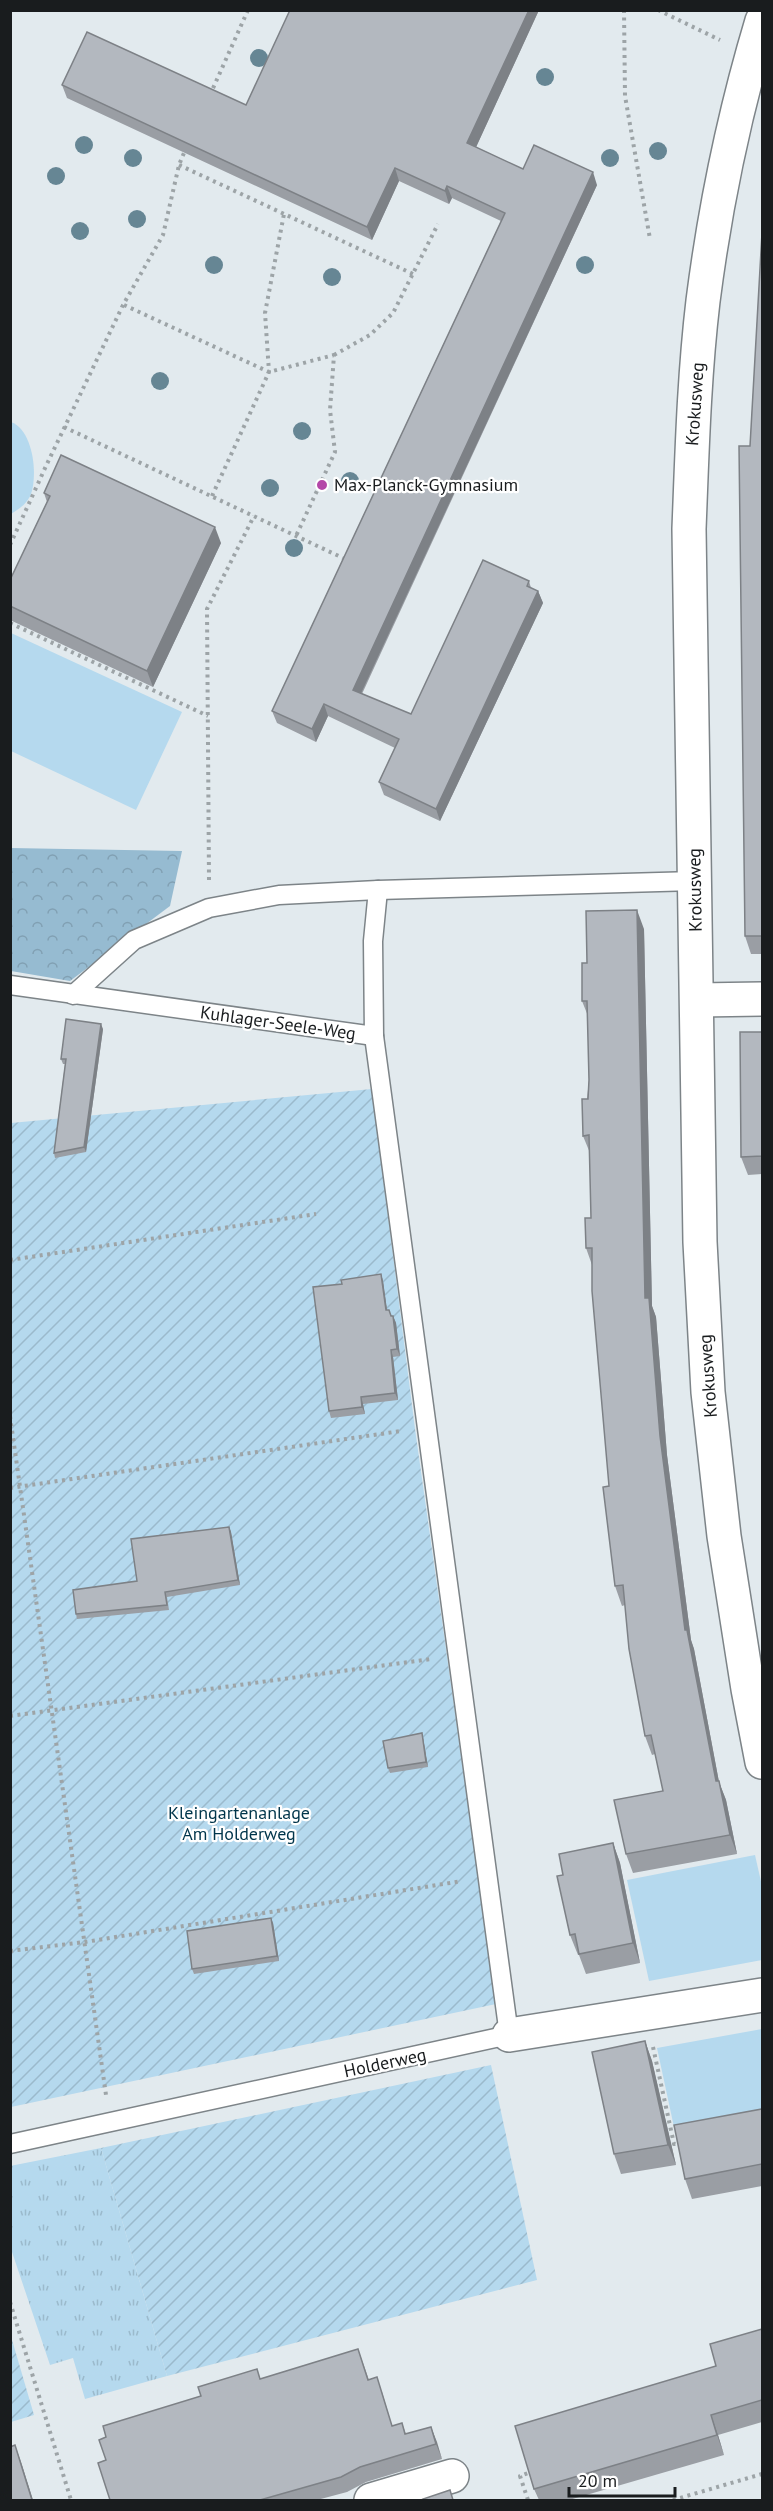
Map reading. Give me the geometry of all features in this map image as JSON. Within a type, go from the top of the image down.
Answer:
[{"type":"street","name":"Krokusweg","points":[[762,21],[726,170],[704,301],[693,423],[689,529],[700,1231],[708,1392],[724,1536],[762,1762]]},
{"type":"street","points":[[698,1000],[762,999]]},
{"type":"street","name":"Holderweg","points":[[509,2035],[762,1995]]},
{"type":"street","points":[[371,2500],[452,2476]]},
{"type":"lane","points":[[73,995],[134,940],[209,908],[279,895],[695,881]]},
{"type":"lane","name":"Kuhlager-Seele-Weg","points":[[10,985],[374,1036],[373,941],[378,890]]},
{"type":"lane","points":[[374,1036],[509,2035]]},
{"type":"lane","name":"Holderweg","points":[[10,2144],[509,2035]]},
{"type":"path","points":[[206,103],[248,10]]},
{"type":"path","points":[[624,10],[625,96],[650,239]]},
{"type":"path","points":[[658,10],[752,55]]},
{"type":"path","points":[[10,545],[123,305],[163,235],[179,165],[188,145]]},
{"type":"path","points":[[179,165],[413,274]]},
{"type":"path","points":[[212,496],[269,372],[265,313],[284,214]]},
{"type":"path","points":[[123,305],[269,372],[334,356],[370,335],[393,313],[438,224]]},
{"type":"path","points":[[296,536],[335,452],[330,410],[334,356]]},
{"type":"path","points":[[64,427],[342,558]]},
{"type":"path","points":[[209,908],[207,609],[254,516]]},
{"type":"path","points":[[10,623],[208,717]]},
{"type":"path","points":[[10,1260],[316,1214]]},
{"type":"path","points":[[10,1416],[105,2087]]},
{"type":"path","points":[[10,1488],[404,1431]]},
{"type":"path","points":[[10,1716],[436,1658]]},
{"type":"path","points":[[10,1951],[85,1942],[466,1881]]},
{"type":"path","points":[[646,2015],[675,2144],[686,2142]]},
{"type":"path","points":[[10,2302],[71,2500]]},
{"type":"path","points":[[528,2500],[519,2476],[531,2472]]},
{"type":"path","points":[[673,2500],[762,2474]]},
{"type":"green space","points":[[11,422],[24,434],[29,443],[34,475],[29,498],[11,514]]},
{"type":"green space","points":[[11,633],[182,712],[136,810],[11,751]]},
{"type":"green space","points":[[10,848],[182,851],[170,906],[70,981],[11,971]]},
{"type":"green space","name":"Kleingartenanlage Am Holderweg","points":[[372,1089],[415,1429],[496,2004],[11,2107],[11,1123]]},
{"type":"green space","points":[[755,1855],[762,1886],[762,1960],[649,1981],[627,1880]]},
{"type":"green space","points":[[762,2029],[762,2125],[677,2141],[657,2048]]},
{"type":"green space","points":[[491,2065],[537,2280],[167,2376],[101,2148]]},
{"type":"green space","points":[[101,2148],[167,2376],[85,2399],[73,2358],[50,2365],[11,2249],[10,2166]]},
{"type":"green space","points":[[10,2333],[34,2415],[11,2422],[10,2422]]},
{"type":"building","points":[[290,10],[529,10],[467,143],[523,169],[534,145],[593,172],[353,690],[411,714],[483,560],[529,581],[527,586],[538,591],[436,809],[379,782],[399,739],[324,704],[312,729],[272,711],[505,213],[447,186],[445,191],[395,168],[367,227],[62,85],[87,32],[246,105]]},
{"type":"building","points":[[762,233],[762,936],[745,936],[739,446],[750,446]]},
{"type":"building","points":[[61,455],[215,527],[147,671],[10,606],[10,580],[50,496],[44,493]]},
{"type":"building","points":[[637,910],[645,1298],[649,1298],[660,1436],[685,1630],[687,1630],[716,1781],[719,1781],[730,1835],[626,1854],[614,1800],[663,1791],[651,1735],[645,1736],[629,1649],[623,1585],[615,1586],[603,1487],[609,1486],[592,1291],[592,1248],[586,1248],[585,1218],[591,1218],[589,1135],[583,1136],[582,1099],[588,1099],[589,1080],[587,1001],[582,1001],[582,963],[587,963],[586,911]]},
{"type":"building","points":[[66,1019],[101,1024],[84,1147],[54,1153],[66,1059],[61,1059]]},
{"type":"building","points":[[740,1032],[762,1032],[762,1156],[741,1157]]},
{"type":"building","points":[[381,1274],[386,1310],[389,1310],[393,1316],[397,1349],[391,1350],[395,1393],[361,1397],[362,1407],[329,1411],[313,1287],[342,1284],[341,1280]]},
{"type":"building","points":[[229,1527],[238,1580],[165,1592],[167,1605],[76,1614],[73,1590],[137,1581],[131,1539]]},
{"type":"building","points":[[422,1733],[426,1762],[388,1768],[383,1741]]},
{"type":"building","points":[[613,1843],[633,1943],[579,1954],[575,1934],[570,1935],[557,1876],[563,1875],[559,1854]]},
{"type":"building","points":[[271,1918],[277,1956],[192,1969],[187,1931]]},
{"type":"building","points":[[645,2041],[668,2145],[614,2154],[592,2052]]},
{"type":"building","points":[[762,2109],[762,2164],[685,2179],[674,2125]]},
{"type":"building","points":[[762,2329],[762,2400],[711,2415],[717,2435],[534,2489],[515,2426],[716,2366],[710,2344]]},
{"type":"building","points":[[358,2349],[368,2380],[377,2377],[392,2426],[402,2423],[405,2434],[431,2427],[436,2444],[360,2467],[341,2477],[260,2500],[110,2500],[98,2463],[106,2460],[99,2440],[106,2437],[103,2426],[201,2396],[198,2387],[257,2369],[260,2379]]},
{"type":"building","points":[[15,2445],[32,2500],[10,2500],[10,2447]]},
{"type":"building","points":[[450,2490],[453,2500],[423,2499]]},
{"type":"place","name":"Max-Planck-Gymnasium","points":[[322,485]]}]
